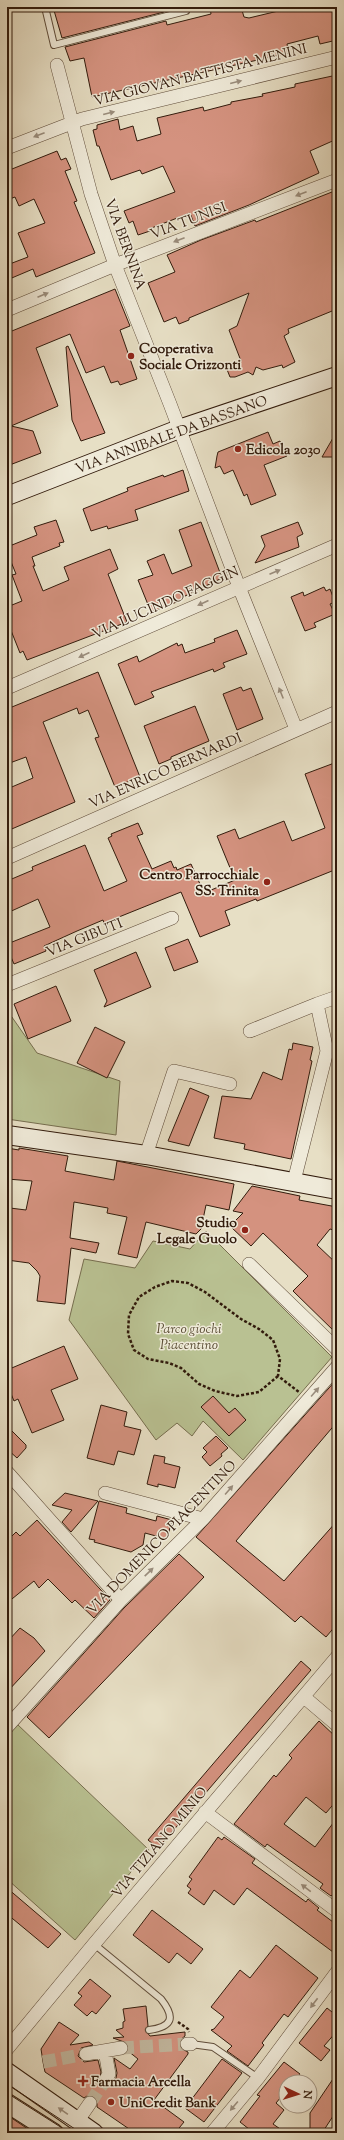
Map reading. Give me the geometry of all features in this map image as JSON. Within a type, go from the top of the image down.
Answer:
[{"type":"street","name":"VIA GIOVAN BATTISTA MENINI","points":[[7,148],[72,123],[337,57]]},
{"type":"street","name":"VIA BERNINA","points":[[57,65],[91,194],[115,265],[239,587],[296,729]]},
{"type":"street","name":"VIA TUNISI","points":[[7,310],[115,265],[337,180]]},
{"type":"street","name":"VIA ANNIBALE DA BASSANO","points":[[7,496],[179,429],[337,376]]},
{"type":"street","name":"VIA LUCINDO FAGGIN","points":[[7,688],[337,545]]},
{"type":"street","name":"VIA ENRICO BERNARDI","points":[[7,858],[337,712]]},
{"type":"street","name":"VIA GIBUTI","points":[[7,985],[172,918]]},
{"type":"street","points":[[250,1031],[337,996]]},
{"type":"street","points":[[294,1181],[327,1051],[317,1004]]},
{"type":"street","points":[[146,1155],[174,1071],[230,1084]]},
{"type":"street","points":[[7,1135],[146,1155],[337,1190]]},
{"type":"street","points":[[249,1264],[337,1349]]},
{"type":"street","name":"VIA DOMENICO PIACENTINO","points":[[7,1727],[121,1600],[203,1519],[337,1367]]},
{"type":"street","points":[[7,1472],[121,1600]]},
{"type":"street","points":[[105,1493],[203,1519]]},
{"type":"street","name":"VIA TIZIANO MINIO","points":[[7,2049],[337,1657]]},
{"type":"street","points":[[304,1697],[337,1725]]},
{"type":"street","points":[[205,1812],[337,1911]]},
{"type":"street","points":[[212,2133],[258,2078],[337,1972]]},
{"type":"street","points":[[86,2054],[122,2048]]},
{"type":"street","points":[[105,2051],[109,2074],[106,2079]]},
{"type":"street","points":[[7,2072],[94,2133]]},
{"type":"street","points":[[7,2103],[54,2133]]},
{"type":"street","points":[[81,2116],[90,2103]]},
{"type":"lane","points":[[45,7],[54,45],[186,11],[185,7]]},
{"type":"lane","points":[[94,1944],[161,1999],[169,2009],[171,2017],[169,2022],[163,2028],[149,2030]]},
{"type":"lane","points":[[189,2044],[213,2047],[258,2078]]},
{"type":"path","points":[[172,1281],[188,1284],[205,1292],[241,1319],[259,1329],[273,1340],[280,1359],[278,1376],[259,1392],[237,1396],[215,1391],[199,1384],[181,1368],[169,1363],[148,1359],[134,1350],[128,1334],[129,1315],[139,1297],[155,1287],[172,1281]]},
{"type":"path","points":[[278,1376],[301,1393]]},
{"type":"path","points":[[171,2017],[188,2029],[189,2044]]},
{"type":"green space","points":[[7,1010],[37,1053],[120,1081],[116,1135],[7,1119]]},
{"type":"green space","name":"Parco giochi Piacentino","points":[[206,1231],[332,1357],[243,1460],[203,1421],[192,1436],[177,1423],[156,1440],[69,1320],[84,1259],[135,1268],[153,1241],[190,1249]]},
{"type":"green space","points":[[17,1724],[149,1850],[75,1940],[7,1879],[7,1734]]},
{"type":"building","points":[[53,7],[162,7],[164,12],[62,38]]},
{"type":"building","points":[[210,7],[241,7],[244,17],[249,18],[295,7],[337,7],[337,40],[320,44],[318,36],[287,44],[289,53],[92,97],[84,58],[70,61],[65,47],[166,21],[167,25],[211,14]]},
{"type":"building","points":[[337,75],[337,139],[310,151],[319,173],[249,205],[195,226],[190,213],[149,229],[150,231],[138,235],[133,221],[129,223],[124,211],[175,192],[163,166],[142,174],[140,170],[111,180],[99,146],[97,146],[93,130],[97,129],[97,125],[118,119],[120,130],[133,126],[137,141],[161,134],[157,118],[203,107],[204,111],[231,104],[231,102],[263,96],[262,94],[295,87],[295,84]]},
{"type":"building","points":[[57,151],[61,160],[66,158],[71,169],[65,171],[77,201],[74,202],[95,253],[36,277],[33,269],[7,280],[7,265],[28,257],[18,233],[45,223],[34,199],[19,206],[15,197],[7,200],[7,171]]},
{"type":"building","points":[[337,190],[337,309],[288,329],[289,333],[284,336],[295,362],[283,368],[282,365],[263,370],[256,367],[253,375],[248,372],[235,377],[230,377],[226,367],[241,361],[229,330],[237,326],[249,293],[189,318],[189,320],[179,324],[176,317],[164,322],[148,283],[175,272],[167,255],[201,240],[255,220],[256,222]]},
{"type":"building","points":[[115,289],[130,326],[120,330],[137,379],[120,385],[118,381],[111,383],[104,366],[86,373],[70,334],[36,348],[58,406],[11,426],[33,431],[41,453],[7,466],[7,333]]},
{"type":"building","points":[[68,346],[105,433],[81,441],[72,420],[66,347]]},
{"type":"building","points":[[337,431],[337,457],[322,457]]},
{"type":"building","points":[[268,432],[273,444],[280,441],[287,456],[264,465],[276,495],[251,505],[247,494],[244,496],[233,470],[224,474],[220,466],[215,468],[217,456],[218,452]]},
{"type":"building","points":[[183,470],[189,491],[135,510],[138,520],[108,529],[107,526],[91,531],[83,509],[128,491],[127,488],[163,475],[164,477]]},
{"type":"building","points":[[56,520],[64,542],[59,543],[60,546],[32,557],[35,566],[33,566],[43,591],[69,580],[64,567],[110,549],[118,569],[108,574],[127,622],[27,660],[23,651],[20,653],[10,628],[7,629],[7,607],[22,601],[12,575],[16,574],[7,552],[7,547],[37,535],[34,527]]},
{"type":"building","points":[[201,522],[222,578],[181,598],[182,600],[151,612],[138,580],[153,575],[147,561],[164,554],[172,574],[192,566],[179,530]]},
{"type":"building","points":[[298,522],[303,534],[297,537],[299,547],[255,563],[265,546],[261,536]]},
{"type":"building","points":[[324,587],[326,591],[330,589],[335,602],[330,604],[335,614],[314,623],[316,627],[305,631],[291,597],[303,592],[304,596]]},
{"type":"building","points":[[237,630],[247,654],[223,663],[225,667],[214,672],[213,669],[151,692],[154,697],[135,705],[118,664],[137,656],[139,662],[177,643],[178,646],[182,644],[185,653],[215,642],[214,639]]},
{"type":"building","points":[[98,672],[140,777],[115,787],[95,738],[99,737],[88,710],[79,714],[77,708],[43,722],[75,802],[7,831],[7,789],[33,778],[26,757],[7,764],[7,709]]},
{"type":"building","points":[[241,687],[243,691],[251,688],[263,719],[237,730],[223,694]]},
{"type":"building","points":[[195,706],[209,741],[171,757],[171,759],[159,764],[144,726]]},
{"type":"building","points":[[337,762],[337,869],[257,901],[256,899],[225,911],[230,925],[200,937],[181,892],[104,923],[103,920],[77,931],[44,946],[46,951],[14,964],[11,957],[7,959],[7,944],[50,927],[38,899],[7,913],[7,881],[33,870],[32,867],[85,845],[104,891],[127,881],[108,838],[112,836],[111,834],[138,823],[143,834],[137,836],[152,869],[171,861],[174,868],[176,867],[177,870],[191,864],[204,893],[235,880],[217,836],[235,829],[239,839],[284,821],[292,841],[325,828],[305,774]]},
{"type":"building","points":[[188,939],[198,962],[174,971],[165,948]]},
{"type":"building","points":[[136,952],[151,987],[104,1007],[107,1001],[94,970]]},
{"type":"building","points":[[56,986],[71,1021],[28,1039],[14,1004]]},
{"type":"building","points":[[95,1027],[125,1042],[107,1078],[77,1063]]},
{"type":"building","points":[[293,1043],[313,1047],[310,1060],[312,1061],[291,1159],[244,1149],[245,1144],[214,1138],[222,1096],[251,1099],[263,1072],[282,1080],[289,1049],[292,1050]]},
{"type":"building","points":[[190,1088],[209,1096],[189,1146],[168,1141]]},
{"type":"building","points":[[7,1148],[19,1150],[19,1148],[68,1156],[65,1171],[114,1180],[117,1161],[234,1184],[229,1210],[206,1205],[201,1229],[196,1234],[146,1222],[137,1258],[118,1254],[127,1217],[107,1213],[108,1208],[74,1202],[70,1238],[99,1243],[96,1253],[71,1248],[65,1304],[37,1301],[40,1276],[37,1271],[29,1263],[7,1260],[7,1234],[10,1208],[26,1210],[32,1181],[7,1179]]},
{"type":"building","points":[[252,1186],[300,1196],[299,1200],[337,1207],[337,1231],[330,1229],[317,1245],[337,1264],[337,1334],[293,1291],[308,1276],[263,1233],[251,1246],[230,1226],[243,1213],[233,1211]]},
{"type":"building","points":[[64,1346],[78,1379],[51,1390],[64,1420],[32,1433],[18,1399],[14,1401],[7,1384],[7,1370]]},
{"type":"building","points":[[337,1379],[337,1422],[236,1541],[284,1581],[337,1521],[337,1624],[326,1637],[301,1616],[295,1622],[196,1537]]},
{"type":"building","points":[[213,1396],[229,1413],[235,1408],[246,1420],[229,1436],[201,1407]]},
{"type":"building","points":[[101,1405],[127,1412],[124,1426],[141,1430],[134,1455],[118,1451],[114,1465],[87,1458]]},
{"type":"building","points":[[7,1426],[26,1445],[26,1448],[17,1458],[7,1449]]},
{"type":"building","points":[[216,1436],[228,1448],[221,1454],[222,1456],[210,1466],[202,1457],[207,1452],[203,1448]]},
{"type":"building","points":[[154,1455],[165,1457],[164,1463],[180,1467],[175,1488],[158,1484],[158,1487],[147,1484]]},
{"type":"building","points":[[65,1493],[98,1501],[71,1532],[62,1522],[72,1510],[52,1505]]},
{"type":"building","points":[[99,1501],[127,1508],[126,1513],[156,1521],[157,1516],[172,1520],[167,1539],[145,1533],[143,1545],[131,1552],[94,1542],[95,1540],[89,1539]]},
{"type":"building","points":[[37,1520],[110,1600],[94,1618],[75,1600],[72,1603],[48,1579],[39,1588],[34,1581],[7,1603],[7,1541],[16,1532],[20,1536]]},
{"type":"building","points":[[179,1554],[204,1577],[49,1738],[27,1717],[124,1608]]},
{"type":"building","points":[[20,1628],[34,1638],[45,1651],[7,1692],[7,1642]]},
{"type":"building","points":[[301,1661],[311,1670],[158,1848],[148,1840]]},
{"type":"building","points":[[319,1721],[337,1738],[337,1800],[326,1813],[306,1797],[284,1824],[315,1847],[337,1818],[337,1893],[335,1892],[331,1896],[320,1888],[323,1884],[267,1844],[265,1847],[234,1824],[274,1775],[276,1777],[292,1758],[289,1755]]},
{"type":"building","points":[[218,1837],[222,1840],[224,1837],[255,1859],[252,1863],[306,1902],[308,1899],[319,1908],[317,1910],[337,1925],[337,1955],[247,1888],[234,1905],[214,1890],[204,1905],[188,1893],[191,1889],[187,1886],[192,1879],[189,1877]]},
{"type":"building","points":[[7,1888],[61,1934],[48,1948],[7,1914]]},
{"type":"building","points":[[152,1910],[203,1949],[191,1964],[177,1953],[169,1963],[133,1935]]},
{"type":"building","points":[[276,1945],[318,1978],[288,2017],[284,2014],[262,2043],[264,2045],[248,2066],[227,2051],[232,2046],[211,2030],[214,2029],[224,2017],[211,2007],[240,1970],[250,1978]]},
{"type":"building","points":[[90,1979],[111,1996],[96,2014],[92,2011],[87,2016],[74,2005],[82,1996],[78,1993]]},
{"type":"building","points":[[146,2006],[148,2026],[145,2030],[150,2036],[185,2032],[185,2036],[180,2040],[179,2044],[180,2048],[188,2052],[188,2054],[154,2100],[184,2122],[175,2133],[135,2133],[97,2107],[97,2100],[94,2096],[87,2096],[84,2098],[45,2072],[41,2049],[59,2022],[79,2035],[70,2045],[89,2042],[93,2045],[81,2048],[78,2056],[84,2062],[98,2060],[101,2072],[99,2083],[102,2086],[110,2086],[116,2078],[117,2073],[114,2058],[130,2069],[138,2059],[128,2051],[127,2043],[113,2038],[124,2037],[116,2030],[123,2028],[123,2022],[125,2021],[123,2009]]},
{"type":"building","points":[[327,2008],[337,2016],[337,2031],[324,2046],[330,2050],[321,2061],[299,2043]]},
{"type":"building","points":[[222,2059],[242,2073],[204,2122],[185,2108]]},
{"type":"building","points":[[284,2062],[300,2074],[278,2074],[278,2101],[276,2103],[278,2105],[278,2114],[281,2114],[273,2124],[286,2133],[254,2133],[240,2122],[260,2096],[257,2095]]},
{"type":"building","points":[[337,2073],[337,2110],[322,2133],[310,2133],[310,2114],[318,2114],[318,2101]]},
{"type":"building","points":[[7,2115],[34,2133],[7,2133]]},
{"type":"tunnel","points":[[121,2048],[187,2044]]},
{"type":"tunnel","points":[[43,2062],[86,2054]]},
{"type":"tunnel","points":[[90,2103],[106,2079]]},
{"type":"tram line","points":[[7,2084],[81,2133]]},
{"type":"tram line","points":[[7,2093],[70,2133]]},
{"type":"place","name":"Cooperativa Sociale Orizzonti","points":[[131,356]]},
{"type":"place","name":"Edicola 2030","points":[[238,449]]},
{"type":"place","name":"Centro Parrocchiale SS. Trinita","points":[[267,882]]},
{"type":"place","name":"Studio Legale Guolo","points":[[245,1230]]},
{"type":"place","name":"Farmacia Arcella","points":[[83,2081]]},
{"type":"place","name":"UniCredit Bank","points":[[111,2102]]}]
